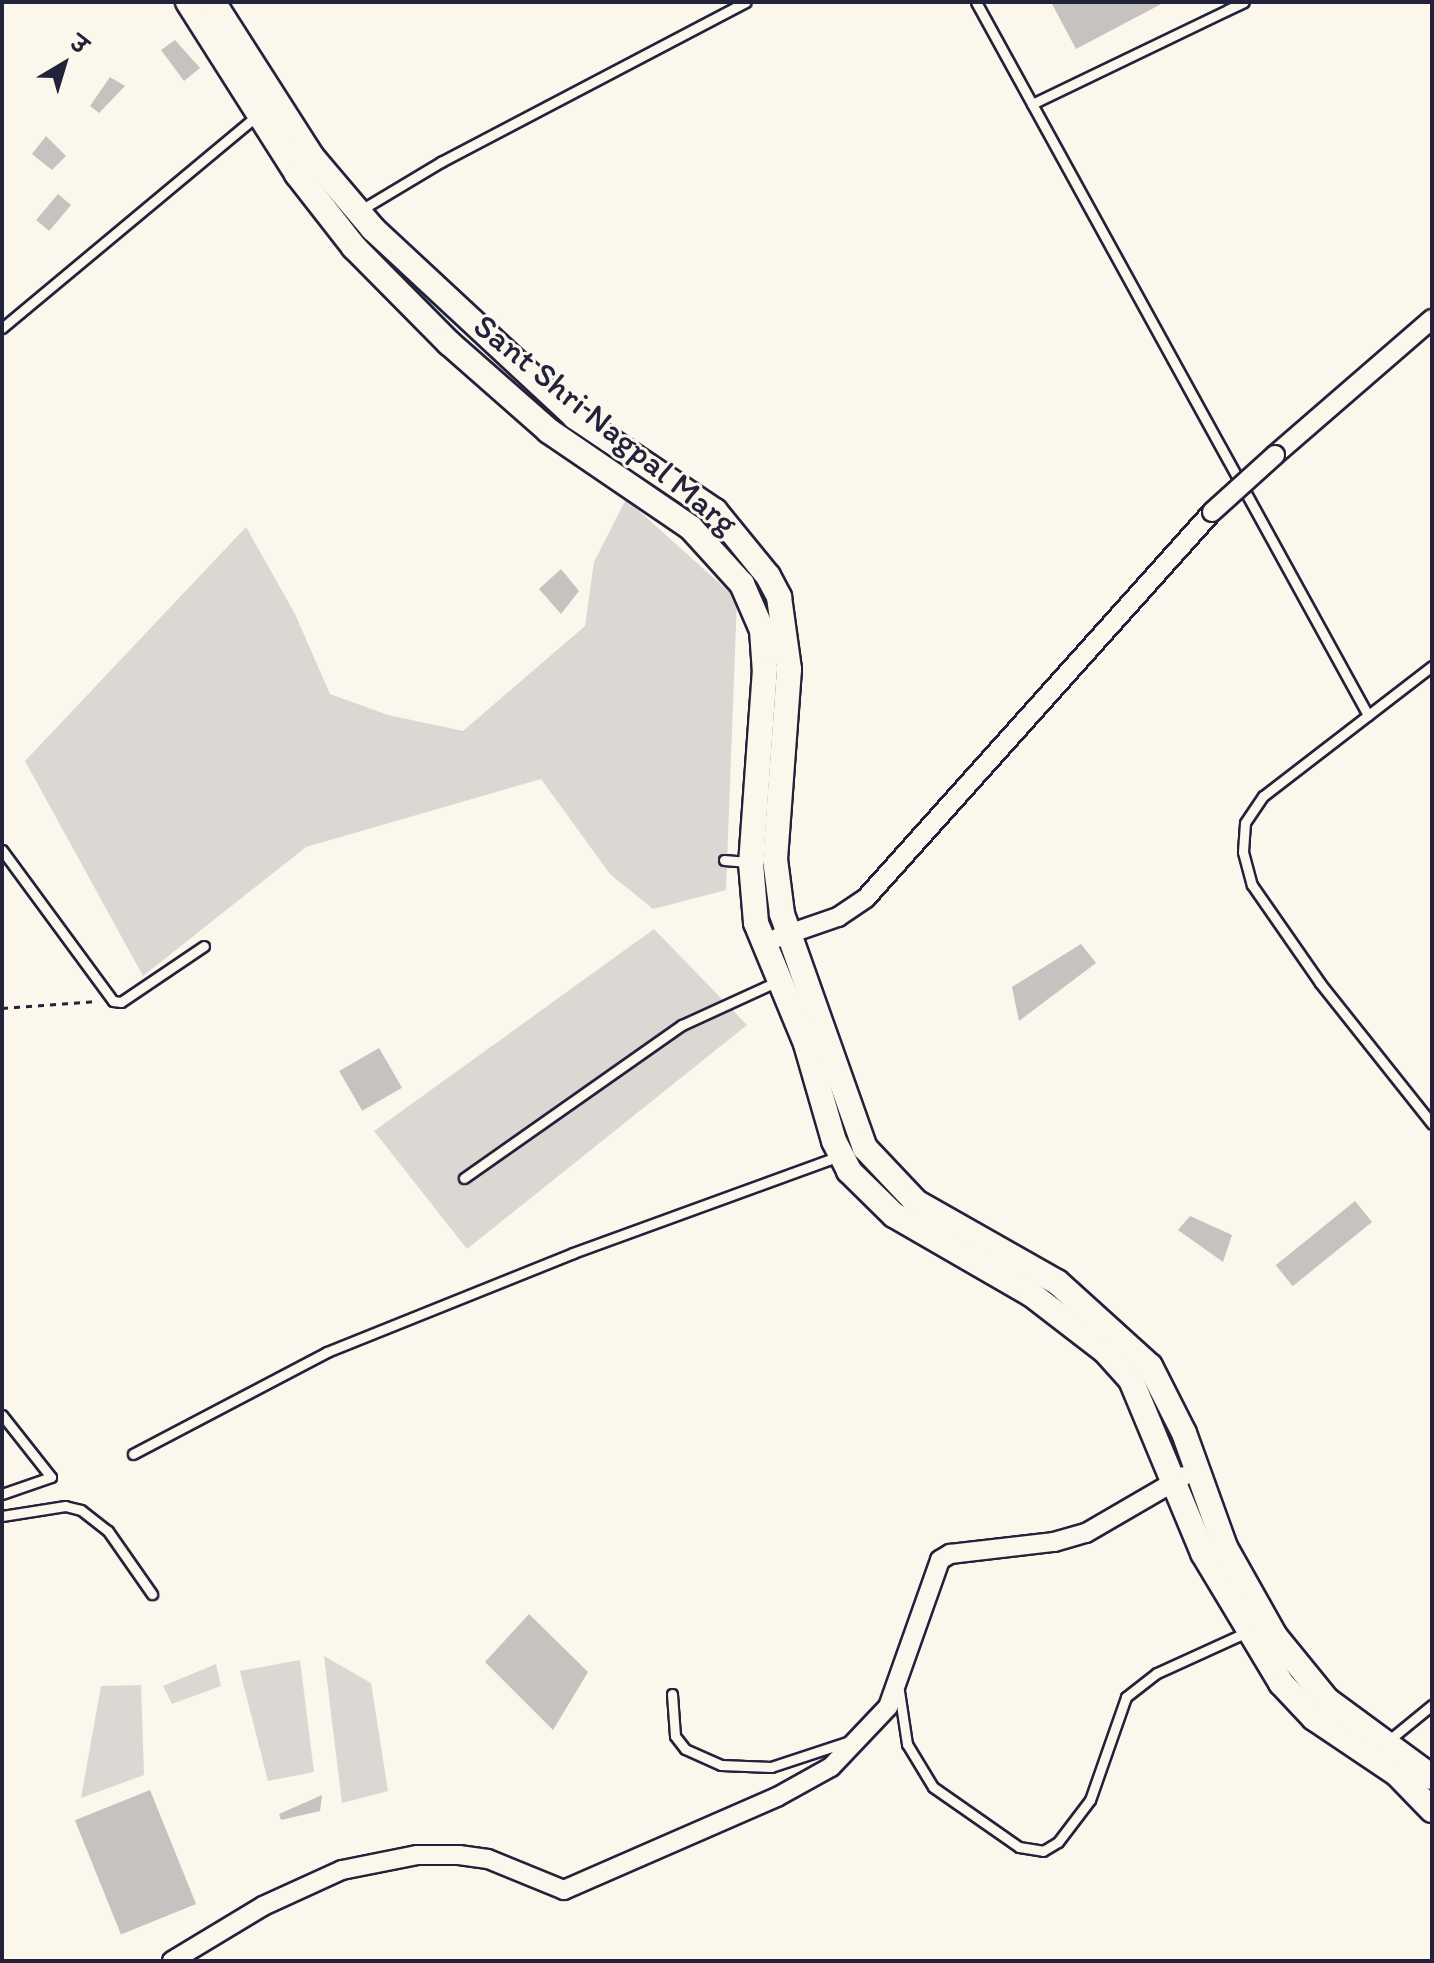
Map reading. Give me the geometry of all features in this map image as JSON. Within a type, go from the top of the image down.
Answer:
[{"type":"street","name":"Sant Shri Nagpal Marg","points":[[188,2],[258,115],[337,227],[449,343],[549,431],[691,528],[742,584],[762,630],[765,669],[751,863],[756,923],[806,1044],[840,1156],[867,1193],[894,1215],[1031,1294],[1105,1351],[1131,1380],[1148,1413],[1171,1481],[1248,1631],[1297,1702],[1432,1777]]},
{"type":"street","name":"Sant Shri Nagpal Marg","points":[[213,2],[312,157],[357,212],[472,326],[575,417],[715,511],[768,576],[779,597],[789,669],[775,859],[788,934],[858,1133],[874,1162],[916,1202],[1057,1282],[1121,1335],[1150,1366],[1171,1403],[1225,1547],[1275,1636],[1327,1700],[1379,1749],[1432,1810]]},
{"type":"street","points":[[763,942],[838,917],[866,898],[1212,512],[1432,319]]},
{"type":"street","points":[[172,1961],[308,1883],[381,1861],[459,1855],[488,1859],[550,1887],[570,1889],[808,1782],[865,1734],[899,1687],[931,1572],[940,1560],[950,1554],[1054,1542],[1086,1533],[1171,1481],[1196,1472]]},
{"type":"lane","points":[[337,227],[441,162],[746,2]]},
{"type":"lane","points":[[976,2],[1368,715]]},
{"type":"lane","points":[[1032,104],[1244,2]]},
{"type":"lane","points":[[2,328],[258,115]]},
{"type":"lane","points":[[1432,666],[1263,796],[1245,823],[1243,852],[1252,885],[1320,983],[1432,1124]]},
{"type":"lane","points":[[2,850],[113,1001],[121,1002],[204,946]]},
{"type":"lane","points":[[724,860],[751,863]]},
{"type":"lane","points":[[464,1178],[682,1025],[779,981]]},
{"type":"lane","points":[[133,1454],[327,1352],[573,1253],[840,1156]]},
{"type":"lane","points":[[2,1415],[51,1477],[2,1494]]},
{"type":"lane","points":[[2,1516],[65,1506],[81,1510],[108,1531],[152,1594]]},
{"type":"lane","points":[[899,1687],[907,1744],[933,1787],[1019,1847],[1043,1851],[1058,1842],[1090,1800],[1126,1697],[1157,1673],[1248,1631]]},
{"type":"lane","points":[[672,1694],[675,1736],[685,1749],[721,1765],[771,1767],[865,1734]]},
{"type":"lane","points":[[1379,1749],[1432,1705]]},
{"type":"path","points":[[2,1008],[113,1001]]},
{"type":"shaded area","points":[[626,499],[737,599],[726,890],[653,909],[610,874],[541,779],[306,847],[143,976],[25,761],[246,527],[295,614],[330,694],[388,715],[463,731],[585,626],[594,562]]},
{"type":"shaded area","points":[[654,929],[747,1025],[467,1249],[374,1131]]},
{"type":"shaded area","points":[[324,1656],[371,1683],[388,1791],[342,1803]]},
{"type":"shaded area","points":[[300,1660],[314,1772],[268,1781],[240,1671]]},
{"type":"shaded area","points":[[216,1664],[221,1686],[172,1704],[163,1686]]},
{"type":"shaded area","points":[[141,1685],[144,1775],[81,1798],[101,1686]]},
{"type":"building","points":[[1051,2],[1165,2],[1076,49]]},
{"type":"building","points":[[175,40],[200,68],[184,81],[161,50]]},
{"type":"building","points":[[110,77],[125,86],[99,113],[90,106]]},
{"type":"building","points":[[46,136],[66,156],[52,170],[32,154]]},
{"type":"building","points":[[58,194],[71,205],[49,231],[36,220]]},
{"type":"building","points":[[561,569],[579,591],[561,614],[539,589]]},
{"type":"building","points":[[1081,944],[1096,963],[1019,1021],[1012,987]]},
{"type":"building","points":[[379,1048],[402,1088],[362,1111],[339,1071]]},
{"type":"building","points":[[1355,1201],[1372,1222],[1293,1286],[1276,1265]]},
{"type":"building","points":[[1190,1216],[1232,1235],[1223,1262],[1178,1230]]},
{"type":"building","points":[[529,1614],[588,1672],[553,1730],[485,1662]]},
{"type":"building","points":[[150,1790],[196,1904],[121,1934],[75,1820]]},
{"type":"building","points":[[322,1795],[320,1811],[281,1820],[279,1814]]}]
